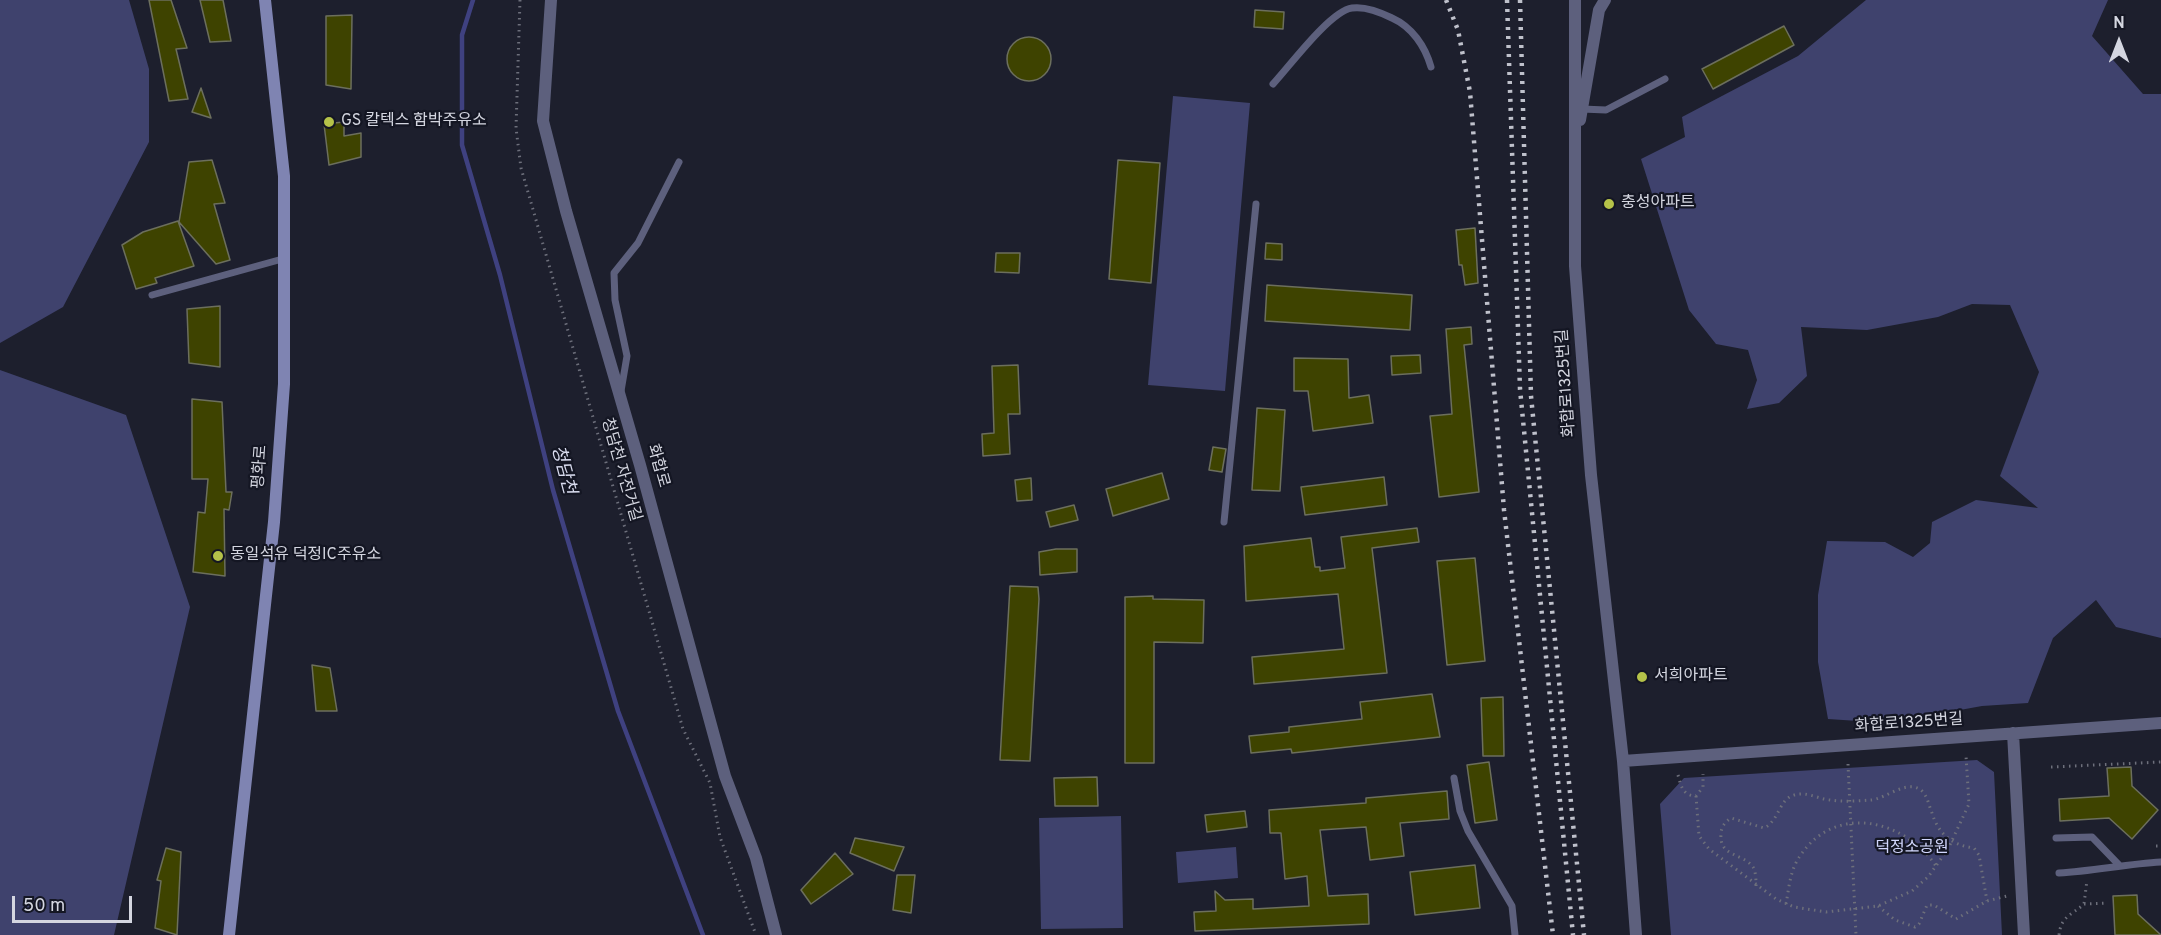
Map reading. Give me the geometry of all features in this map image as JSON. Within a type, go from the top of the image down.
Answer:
[{"type":"main road","name":"평화로","points":[[229,935],[274,522],[285,384],[284,176],[265,0]]},
{"type":"street","name":"화합로","points":[[551,0],[543,121],[566,211],[725,776],[756,858],[776,935]]},
{"type":"street","name":"화합로1325번길","points":[[1575,0],[1575,266],[1591,475],[1623,761],[1636,935]]},
{"type":"street","points":[[1575,157],[1599,10],[1605,0]]},
{"type":"street","name":"화합로1325번길","points":[[1623,761],[2161,723]]},
{"type":"street","points":[[2013,733],[2024,935]]},
{"type":"lane","points":[[1273,84],[1326,25],[1350,8],[1366,8],[1400,21],[1423,46],[1431,67]]},
{"type":"lane","points":[[1582,109],[1606,110],[1665,79]]},
{"type":"lane","points":[[620,397],[627,356],[615,300],[614,273],[638,243],[679,162]]},
{"type":"lane","points":[[1224,522],[1256,204]]},
{"type":"lane","points":[[152,295],[286,258]]},
{"type":"lane","points":[[1454,778],[1460,811],[1468,831],[1512,906],[1515,935]]},
{"type":"lane","points":[[2056,838],[2092,837],[2120,866]]},
{"type":"lane","points":[[2059,873],[2100,871],[2120,866],[2161,862]]},
{"type":"path","name":"청담천 자전거길","points":[[520,0],[516,128],[521,168],[683,729],[710,783],[720,837],[756,935]]},
{"type":"path","points":[[1703,774],[1703,787],[1696,796],[1699,836],[1709,849],[1756,886],[1786,904],[1826,912],[1878,906],[1912,891],[1936,867],[1952,842],[1969,804],[1966,756]]},
{"type":"path","points":[[2051,767],[2161,762]]},
{"type":"path","points":[[1848,764],[1856,935]]},
{"type":"path","points":[[1678,775],[1686,795],[1696,796]]},
{"type":"path","points":[[1756,886],[1754,868],[1724,848],[1721,831],[1725,822],[1737,818],[1764,828],[1774,820],[1789,797],[1796,794],[1850,801],[1874,800],[1900,789],[1914,787],[1922,791],[1940,830],[1952,842],[1974,848],[1979,855],[1987,901]]},
{"type":"path","points":[[1786,904],[1792,871],[1809,844],[1834,827],[1851,824],[1878,824],[1906,835],[1920,846],[1936,867]]},
{"type":"path","points":[[2156,846],[2161,846]]},
{"type":"path","points":[[2084,904],[2087,878]]},
{"type":"path","points":[[1878,906],[1895,920],[1915,927],[1919,924],[1927,905],[1934,905],[1956,919],[1987,901],[2007,896]]},
{"type":"path","points":[[2059,935],[2061,923],[2068,913],[2084,904],[2107,903]]},
{"type":"green space","points":[[0,0],[129,0],[149,69],[149,142],[63,307],[0,343]]},
{"type":"green space","points":[[1866,0],[2108,0],[2092,36],[2143,94],[2161,94],[2161,638],[2116,627],[2096,600],[2053,638],[2028,703],[1982,706],[1888,723],[1828,719],[1818,662],[1818,595],[1827,541],[1885,542],[1913,557],[1930,543],[1932,522],[1976,500],[2038,508],[2000,476],[2039,372],[2010,305],[1972,304],[1938,317],[1867,330],[1801,327],[1807,376],[1779,403],[1747,409],[1757,380],[1748,350],[1716,344],[1689,310],[1641,159],[1685,137],[1682,117],[1798,56]]},
{"type":"green space","points":[[1173,96],[1250,103],[1225,391],[1148,385]]},
{"type":"green space","points":[[0,370],[126,415],[190,607],[114,935],[0,935]]},
{"type":"green space","name":"덕정소공원","points":[[1977,760],[1994,772],[2002,935],[1671,935],[1660,804],[1684,778]]},
{"type":"green space","points":[[1121,816],[1123,928],[1041,929],[1039,818]]},
{"type":"green space","points":[[1236,847],[1238,878],[1178,883],[1176,852]]},
{"type":"building","points":[[149,0],[171,0],[187,48],[176,49],[188,99],[169,101]]},
{"type":"building","points":[[200,0],[223,0],[231,41],[210,42]]},
{"type":"building","points":[[1255,10],[1284,12],[1283,29],[1254,27]]},
{"type":"building","points":[[352,15],[351,89],[326,85],[326,16]]},
{"type":"building","points":[[1784,26],[1794,45],[1713,89],[1702,69]]},
{"type":"building","points":[[1029,37],[1045,43],[1051,59],[1045,75],[1029,81],[1013,75],[1007,59],[1013,43]]},
{"type":"building","points":[[201,88],[211,118],[192,112]]},
{"type":"building","points":[[344,122],[344,136],[361,133],[361,157],[329,165],[324,124]]},
{"type":"building","points":[[212,160],[225,203],[214,204],[230,260],[216,264],[179,222],[189,162]]},
{"type":"building","points":[[1118,160],[1160,163],[1151,283],[1109,279]]},
{"type":"building","points":[[178,221],[194,266],[155,278],[157,283],[136,289],[122,245],[143,232]]},
{"type":"building","points":[[1475,228],[1478,283],[1465,285],[1462,265],[1459,265],[1456,230]]},
{"type":"building","points":[[1266,243],[1282,244],[1282,260],[1265,259]]},
{"type":"building","points":[[996,253],[1020,253],[1019,273],[995,272]]},
{"type":"building","points":[[1267,285],[1412,295],[1410,330],[1265,321]]},
{"type":"building","points":[[220,306],[220,367],[189,363],[187,309]]},
{"type":"building","points":[[1471,327],[1472,344],[1464,345],[1479,492],[1439,497],[1430,416],[1452,414],[1446,329]]},
{"type":"building","points":[[1420,355],[1421,373],[1392,375],[1391,356]]},
{"type":"building","points":[[1294,358],[1348,359],[1349,398],[1369,395],[1373,423],[1313,431],[1308,391],[1294,391]]},
{"type":"building","points":[[1018,365],[1020,414],[1008,414],[1010,454],[983,456],[982,434],[994,433],[992,366]]},
{"type":"building","points":[[192,399],[222,402],[226,492],[232,492],[229,510],[224,509],[225,576],[193,572],[198,512],[205,513],[208,479],[192,479]]},
{"type":"building","points":[[1257,408],[1285,410],[1280,491],[1252,490]]},
{"type":"building","points":[[1213,447],[1226,449],[1222,472],[1209,470]]},
{"type":"building","points":[[1162,473],[1169,499],[1113,516],[1106,489]]},
{"type":"building","points":[[1384,477],[1387,505],[1305,515],[1301,487]]},
{"type":"building","points":[[1031,478],[1032,500],[1017,501],[1015,480]]},
{"type":"building","points":[[1074,505],[1078,520],[1050,527],[1046,512]]},
{"type":"building","points":[[1417,528],[1419,542],[1372,548],[1387,673],[1254,684],[1252,657],[1344,649],[1338,594],[1246,601],[1244,546],[1311,538],[1315,567],[1320,567],[1320,571],[1345,568],[1341,537]]},
{"type":"building","points":[[1077,549],[1077,572],[1040,575],[1039,552]]},
{"type":"building","points":[[1475,558],[1485,661],[1447,665],[1437,561]]},
{"type":"building","points":[[1010,586],[1038,587],[1030,761],[1000,760]]},
{"type":"building","points":[[1153,596],[1153,599],[1204,600],[1203,643],[1154,642],[1154,763],[1125,763],[1125,597]]},
{"type":"building","points":[[312,665],[330,668],[337,711],[316,711]]},
{"type":"building","points":[[1432,694],[1440,737],[1292,753],[1291,749],[1251,753],[1249,736],[1289,732],[1289,727],[1362,719],[1360,702]]},
{"type":"building","points":[[1503,697],[1504,756],[1483,756],[1481,698]]},
{"type":"building","points":[[1489,762],[1497,820],[1475,823],[1467,765]]},
{"type":"building","points":[[2131,767],[2132,786],[2158,810],[2132,839],[2109,818],[2060,821],[2059,799],[2109,796],[2107,768]]},
{"type":"building","points":[[1097,777],[1098,806],[1055,806],[1054,778]]},
{"type":"building","points":[[1447,791],[1449,819],[1400,823],[1404,856],[1370,860],[1366,827],[1320,830],[1328,896],[1368,894],[1369,924],[1195,931],[1194,912],[1216,911],[1215,891],[1225,900],[1253,899],[1253,909],[1309,906],[1307,876],[1285,879],[1281,833],[1270,833],[1269,810],[1366,803],[1366,798]]},
{"type":"building","points":[[1245,811],[1247,827],[1207,832],[1205,815]]},
{"type":"building","points":[[855,838],[904,847],[894,871],[850,853]]},
{"type":"building","points":[[166,848],[181,852],[177,935],[155,928],[161,881],[157,880]]},
{"type":"building","points":[[835,853],[853,874],[811,904],[801,890]]},
{"type":"building","points":[[1475,865],[1480,908],[1415,915],[1410,872]]},
{"type":"building","points":[[897,875],[915,875],[911,913],[893,910]]},
{"type":"building","points":[[2137,895],[2138,914],[2161,935],[2115,935],[2113,896]]},
{"type":"waterway","name":"청담천","points":[[473,0],[462,35],[462,145],[500,275],[553,490],[618,711],[703,935]]},
{"type":"railway","points":[[1446,0],[1458,30],[1470,92],[1504,510],[1553,935]]},
{"type":"railway","points":[[1507,0],[1520,389],[1573,935]]},
{"type":"railway","points":[[1520,0],[1531,396],[1584,935]]},
{"type":"place","name":"GS 칼텍스 함박주유소","points":[[329,122]]},
{"type":"place","name":"충성아파트","points":[[1609,204]]},
{"type":"place","name":"동일석유 덕정IC주유소","points":[[218,556]]},
{"type":"place","name":"서희아파트","points":[[1642,677]]}]
